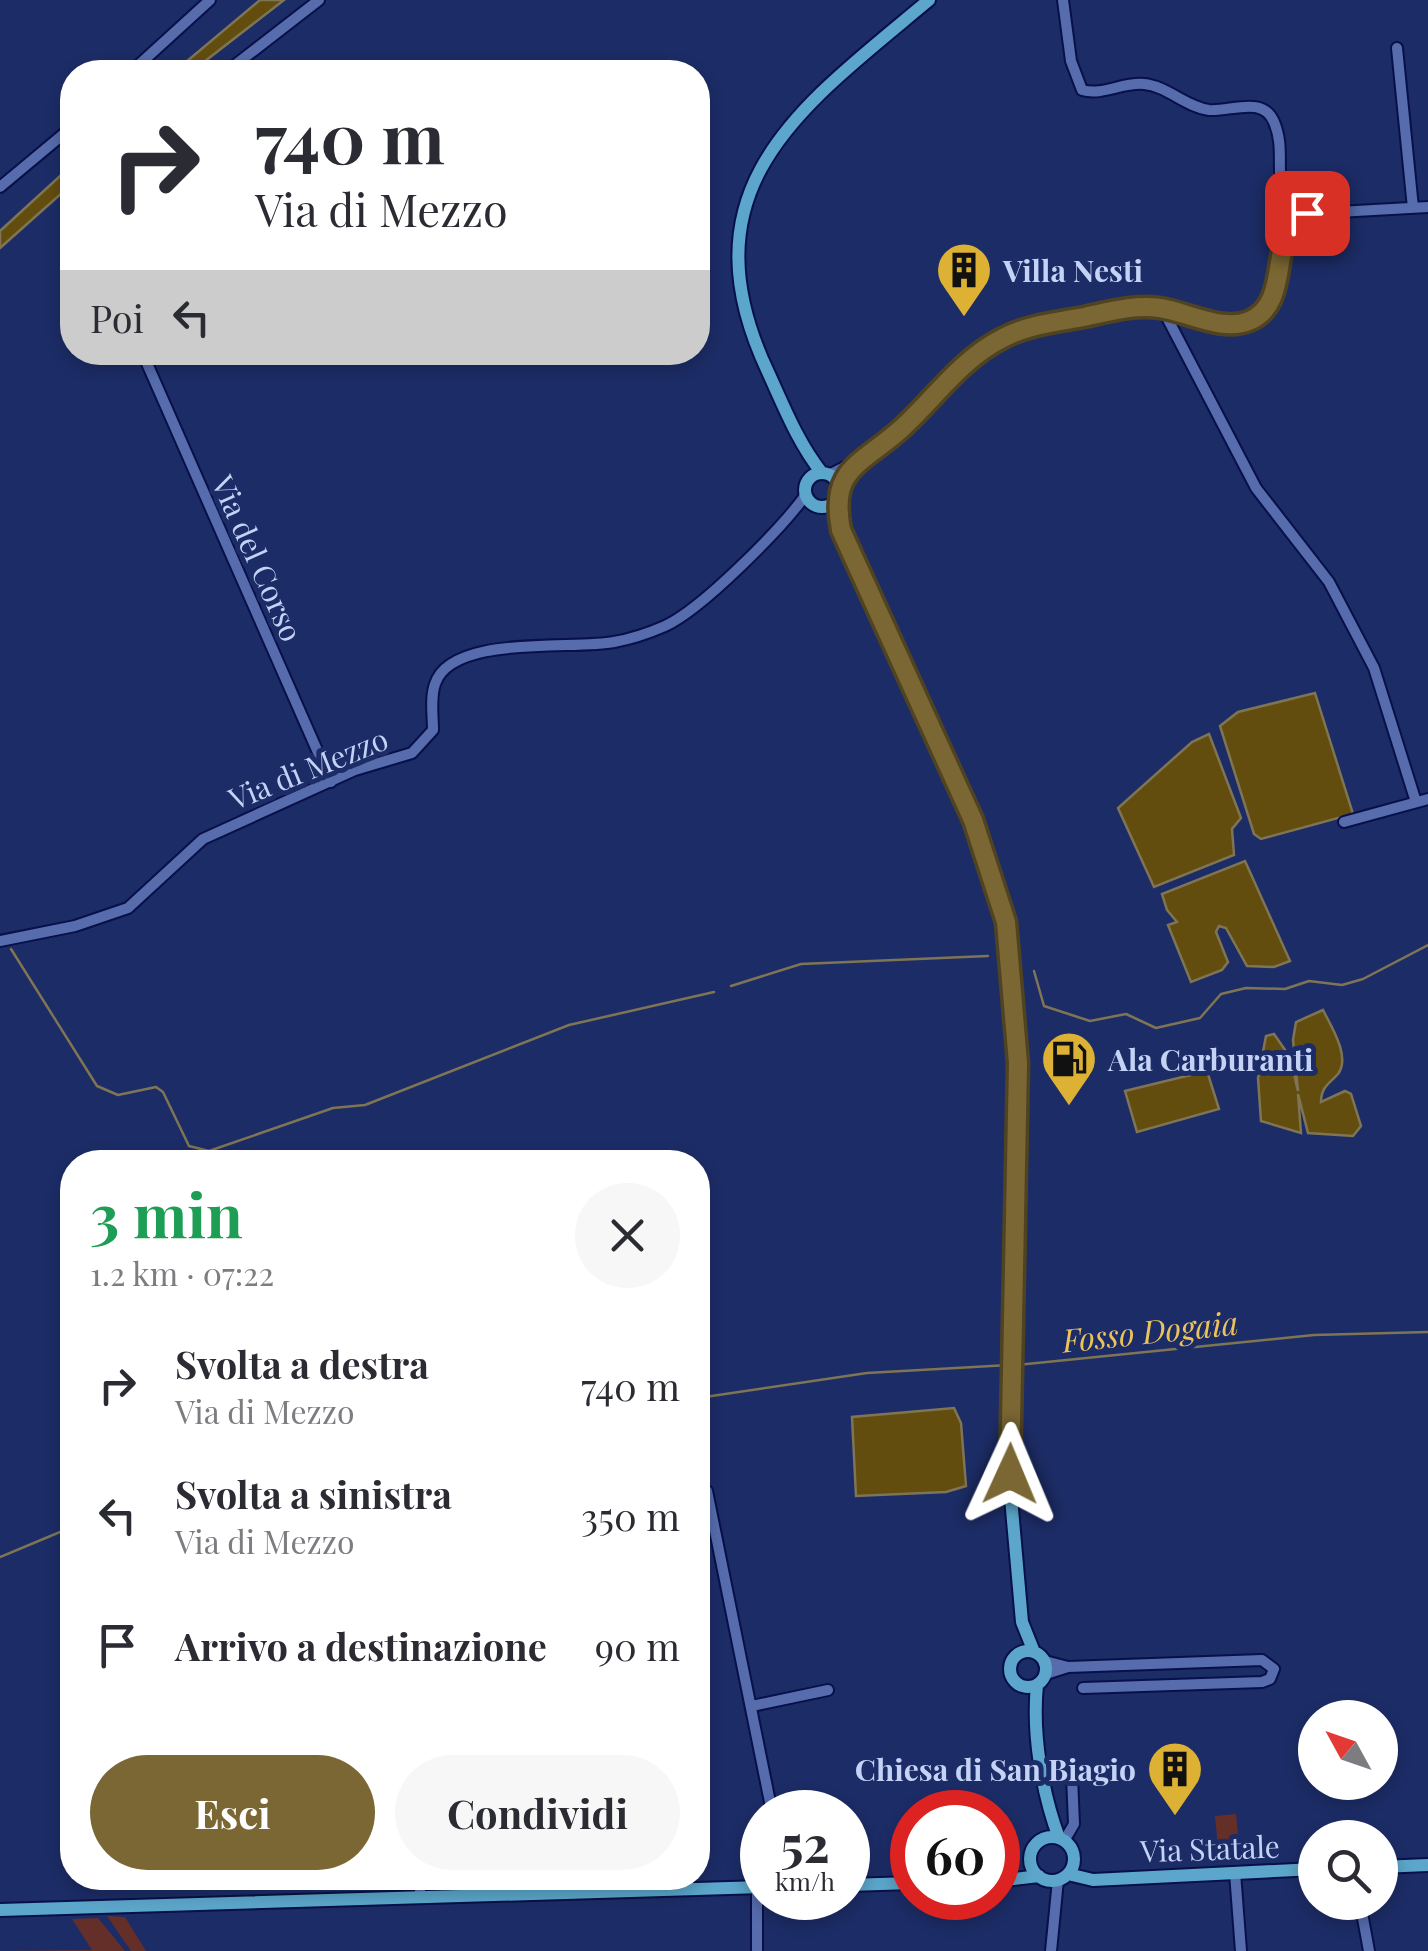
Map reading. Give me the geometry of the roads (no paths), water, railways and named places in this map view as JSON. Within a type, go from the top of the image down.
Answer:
[{"type":"main road","points":[[841,530],[813,503],[804,451],[752,339],[739,258],[747,200],[769,152],[802,108],[929,0]]},
{"type":"main road","points":[[804,451],[826,474],[837,494],[841,530],[973,820],[1006,922],[1018,1063],[1010,1498],[1022,1622],[1010,1671],[1035,1715]]},
{"type":"main road","points":[[808,480],[826,474]]},
{"type":"main road","points":[[813,503],[837,494]]},
{"type":"main road","points":[[1020,1880],[1066,1873],[1072,1849],[1061,1839],[1049,1812],[1035,1715],[1040,1668],[1022,1622]]},
{"type":"main road","points":[[1016,1655],[1040,1668]]},
{"type":"main road","points":[[1021,1686],[1040,1668]]},
{"type":"main road","points":[[1020,1867],[1031,1859],[1043,1840],[1049,1812]]},
{"type":"main road","points":[[1043,1840],[1061,1839]]},
{"type":"main road","points":[[1031,1859],[1041,1878]]},
{"type":"main road","points":[[1398,1866],[1428,1865]]},
{"type":"main road","name":"Via Statale","points":[[1066,1873],[1107,1878],[1298,1870]]},
{"type":"main road","points":[[710,1886],[740,1885]]},
{"type":"main road","points":[[0,1910],[615,1890]]},
{"type":"street","points":[[143,60],[210,0]]},
{"type":"street","points":[[241,60],[318,0]]},
{"type":"street","points":[[826,474],[849,468],[901,428],[980,351],[1006,336],[1118,310],[1162,308],[1227,324],[1257,317],[1273,296],[1294,220],[1279,192],[1276,127],[1270,115],[1254,106],[1207,110],[1143,84],[1096,92],[1082,90],[1074,72],[1063,0]]},
{"type":"street","points":[[1398,48],[1412,208]]},
{"type":"street","points":[[0,187],[60,137]]},
{"type":"street","points":[[1294,220],[1307,213],[1428,207]]},
{"type":"street","points":[[1162,308],[1256,488],[1329,582],[1374,668],[1422,801],[1344,822]]},
{"type":"street","name":"Via del Corso","points":[[148,365],[331,782]]},
{"type":"street","points":[[837,494],[849,468]]},
{"type":"street","name":"Via di Mezzo","points":[[0,940],[75,926],[128,908],[202,839],[331,782],[412,753],[433,730],[435,684],[441,673],[462,657],[506,648],[613,642],[664,626],[696,605],[794,511],[813,503]]},
{"type":"street","points":[[710,1505],[768,1790]]},
{"type":"street","points":[[1040,1668],[1262,1660],[1274,1669],[1262,1682],[1083,1688]]},
{"type":"street","points":[[1155,1664],[1156,1688]]},
{"type":"street","points":[[752,1706],[828,1690]]},
{"type":"street","points":[[1061,1839],[1074,1824],[1072,1777]]},
{"type":"street","points":[[1235,1872],[1241,1951]]},
{"type":"street","points":[[1049,1947],[1052,1908],[1066,1873]]},
{"type":"street","points":[[1041,1878],[1052,1908]]},
{"type":"street","points":[[420,1890],[420,1898]]},
{"type":"street","points":[[757,1951],[759,1920]]},
{"type":"street","points":[[1363,1920],[1369,1951]]},
{"type":"waterway","points":[[1034,971],[1044,1006],[1090,1021],[1126,1014],[1156,1028],[1200,1018],[1221,994],[1246,988],[1285,989],[1309,981],[1342,985],[1363,979],[1428,945]]},
{"type":"waterway","points":[[11,949],[97,1086],[118,1095],[156,1087],[163,1092],[189,1146],[205,1150]]},
{"type":"waterway","points":[[731,986],[801,964],[988,956]]},
{"type":"waterway","points":[[212,1150],[333,1108],[365,1105],[569,1025],[714,992]]},
{"type":"waterway","name":"Fosso Dogaia","points":[[1017,1365],[1314,1335],[1428,1332]]},
{"type":"waterway","name":"Fosso Dogaia","points":[[710,1396],[867,1373],[1009,1365]]},
{"type":"waterway","name":"Fosso Dogaia","points":[[0,1557],[60,1532]]},
{"type":"place","name":"Villa Nesti","points":[[964,319]]},
{"type":"place","name":"Ala Carburanti","points":[[1069,1108]]},
{"type":"place","name":"Chiesa di San Biagio","points":[[1175,1818]]}]
